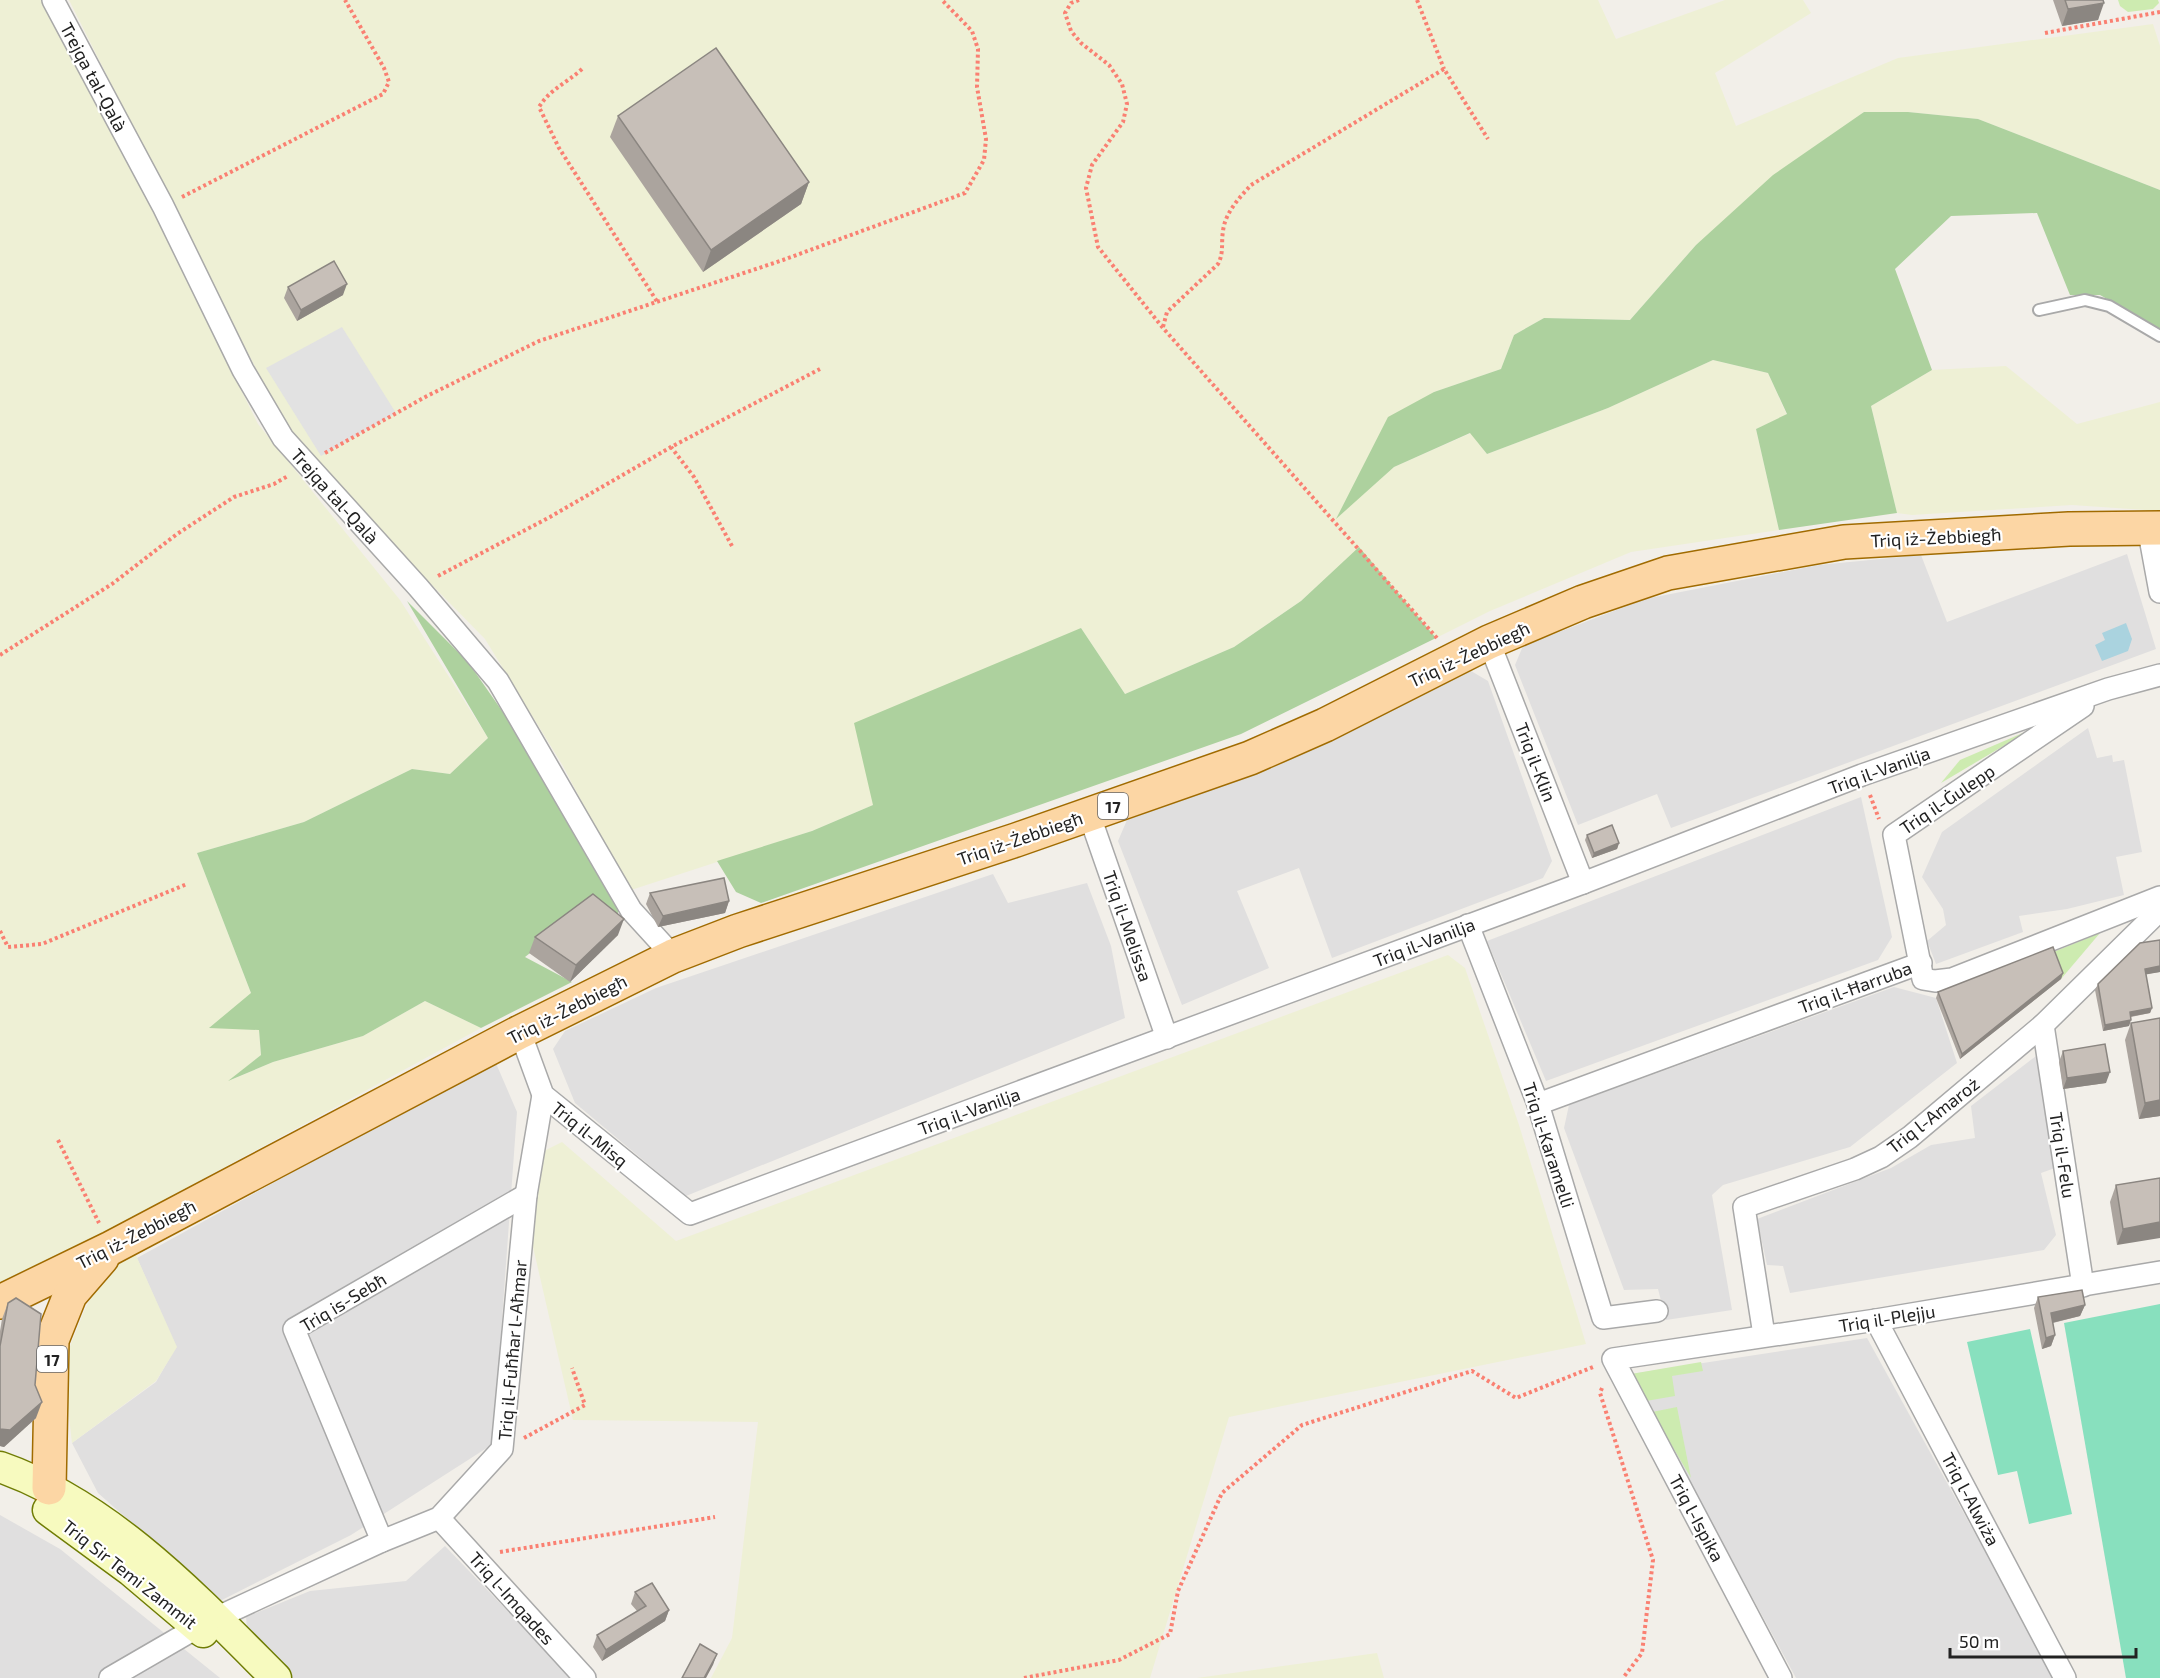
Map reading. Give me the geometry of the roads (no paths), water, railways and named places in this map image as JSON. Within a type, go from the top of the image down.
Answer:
[{"type":"main road","name":"Triq iż-Żebbiegħ","points":[[1,1302],[111,1248],[520,1032],[673,956],[738,931],[1250,758],[1325,725],[1489,642],[1583,602],[1668,573],[1844,542],[2154,528]]},
{"type":"main road","name":"17","points":[[49,1488],[52,1340],[70,1295],[111,1248]]},
{"type":"main road","points":[[1,1302],[20,1303],[39,1312],[52,1340]]},
{"type":"main road","name":"Triq Sir Temi Zammit","points":[[0,1467],[49,1488],[120,1534],[156,1561],[251,1678]]},
{"type":"main road","name":"Triq Sir Temi Zammit","points":[[0,1484],[39,1503],[131,1571],[207,1623],[276,1678]]},
{"type":"street","name":"Trejqa tal-Qalà","points":[[53,0],[163,207],[243,370],[283,438],[418,587],[498,681],[631,910],[673,956]]},
{"type":"street","points":[[2154,528],[2160,592]]},
{"type":"street","name":"Triq il-Klin","points":[[1489,642],[1583,883]]},
{"type":"street","name":"Triq il-Vanilja","points":[[690,1214],[1583,883],[1862,775],[2108,689],[2160,675]]},
{"type":"street","name":"Triq il-Ġulepp","points":[[1921,963],[1894,835],[2108,689]]},
{"type":"street","name":"Triq il-Melissa","points":[[1089,814],[1167,1038]]},
{"type":"street","name":"Triq il-Ħarruba","points":[[1538,1104],[1921,963],[1923,979],[1952,980],[2160,897]]},
{"type":"street","name":"Triq l-Amaroż","points":[[1764,1335],[1744,1207],[1854,1169],[1881,1156],[1918,1130],[2043,1025],[2160,910]]},
{"type":"street","name":"Triq il-Karamelli","points":[[1468,925],[1538,1104],[1603,1318],[1657,1311]]},
{"type":"street","name":"Triq il-Felu","points":[[2043,1025],[2083,1286]]},
{"type":"street","name":"Triq il-Misq","points":[[520,1032],[543,1095],[690,1214]]},
{"type":"street","name":"Triq il-Fuħħar l-Aħmar","points":[[110,1678],[207,1623],[382,1541],[439,1518],[502,1449],[526,1195],[543,1095]]},
{"type":"street","name":"Triq is-Sebħ","points":[[382,1541],[294,1329],[526,1195]]},
{"type":"street","name":"Triq il-Plejju","points":[[1613,1359],[1876,1320],[2160,1272]]},
{"type":"street","name":"Triq l-Alwiża","points":[[1876,1320],[2065,1678]]},
{"type":"street","name":"Triq l-Ispika","points":[[1613,1359],[1781,1678]]},
{"type":"street","name":"Triq l-Imqades","points":[[439,1518],[585,1678]]},
{"type":"lane","points":[[2039,310],[2085,300],[2109,306],[2160,336]]},
{"type":"water","points":[[2126,623],[2132,639],[2128,651],[2102,661],[2095,645],[2105,640],[2102,633]]}]
